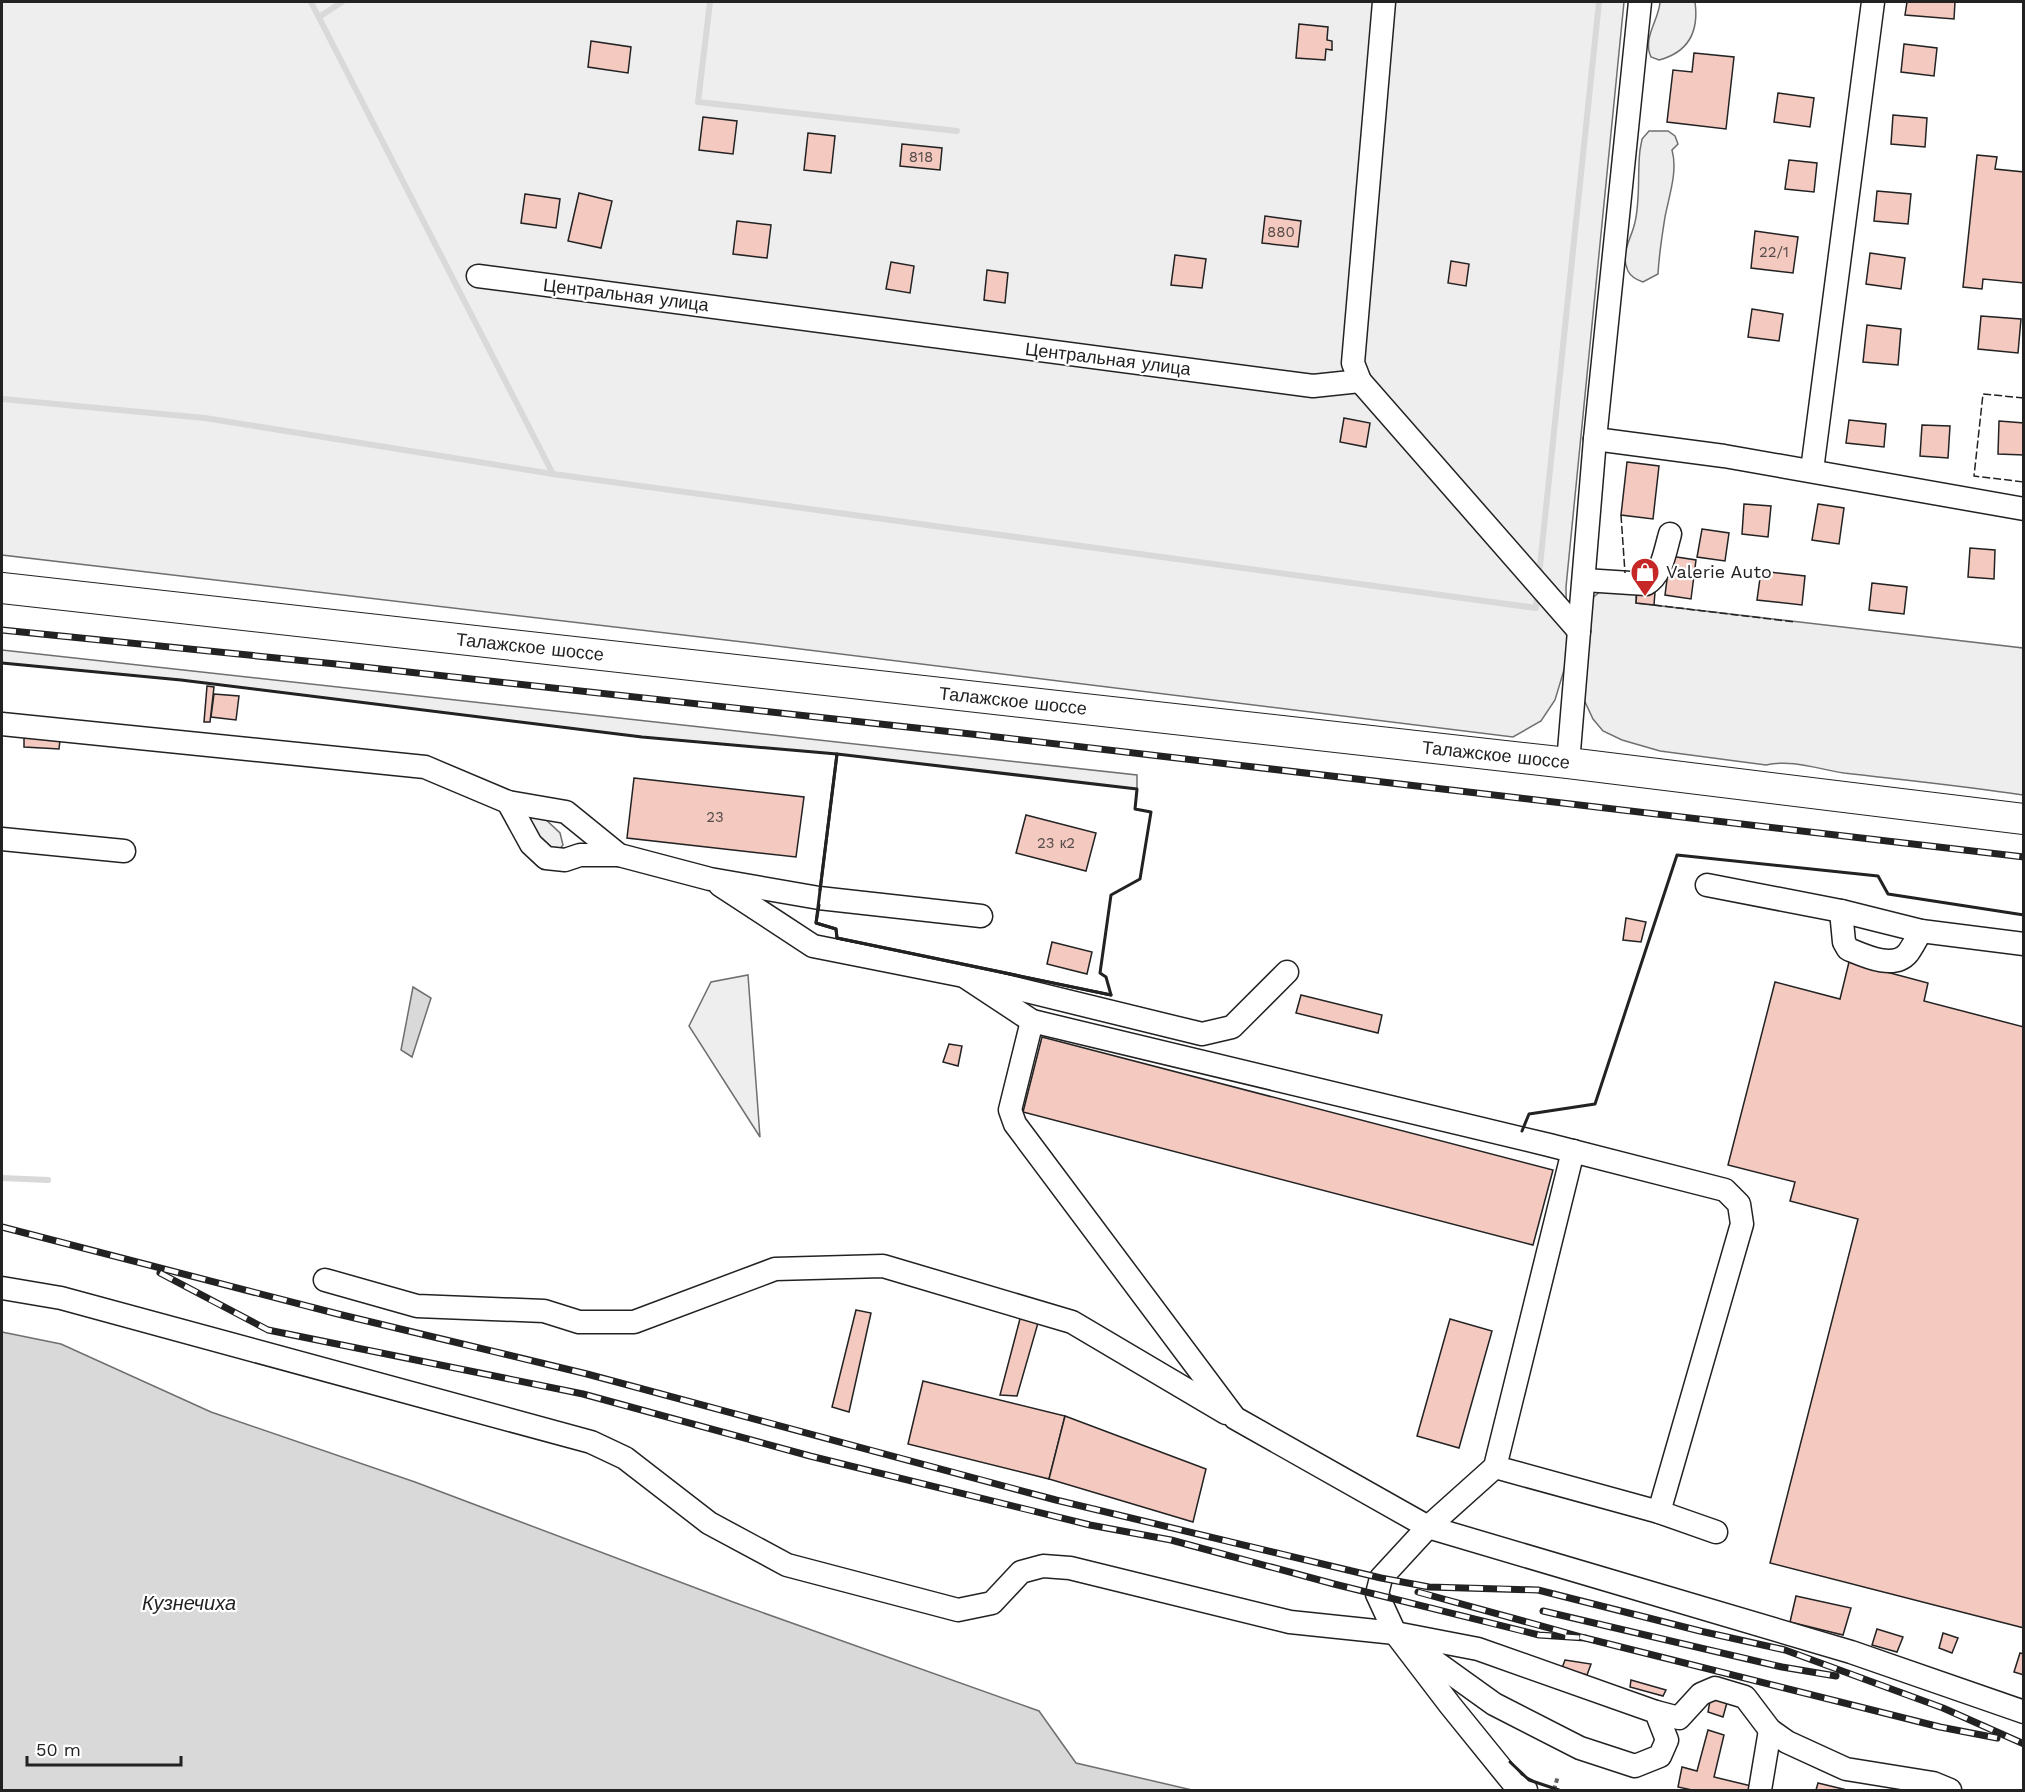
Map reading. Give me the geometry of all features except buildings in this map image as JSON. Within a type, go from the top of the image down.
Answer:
[{"type":"main road","name":"Талажское шоссе","points":[[2,588],[1568,763],[2024,819]]},
{"type":"lane","points":[[1384,2],[1353,363],[1360,381],[1579,631]]},
{"type":"lane","points":[[1568,763],[1594,439],[1640,2]]},
{"type":"lane","points":[[1812,470],[1874,2]]},
{"type":"lane","name":"Центральная улица","points":[[478,276],[1313,386],[1360,381]]},
{"type":"lane","points":[[1594,439],[1812,470],[2024,509]]},
{"type":"lane","points":[[1584,580],[1646,584],[1654,579],[1661,566],[1670,534]]},
{"type":"lane","points":[[2,724],[425,767],[507,802],[566,812],[619,855]]},
{"type":"lane","points":[[507,802],[531,844],[546,858],[565,860],[580,855],[619,855],[710,879],[819,898],[981,916]]},
{"type":"lane","points":[[2,839],[124,850]]},
{"type":"lane","points":[[710,879],[813,946],[963,976],[1202,1034],[1232,1028],[1287,972]]},
{"type":"lane","points":[[1707,885],[1840,910],[1921,931],[2024,944]]},
{"type":"lane","points":[[1840,910],[1844,942],[1848,950],[1882,961],[1897,960],[1907,954],[1921,931]]},
{"type":"lane","points":[[963,976],[1032,1021],[1573,1151],[1725,1190],[1739,1204],[1742,1224],[1659,1512]]},
{"type":"lane","points":[[1032,1021],[1010,1110],[1015,1124],[1235,1418]]},
{"type":"lane","points":[[1526,1791],[1514,1784],[1395,1633],[1377,1594],[1381,1578],[1428,1527],[1495,1467],[1573,1151]]},
{"type":"lane","points":[[325,1280],[417,1306],[544,1311],[579,1322],[634,1322],[775,1269],[884,1266],[1072,1322],[1235,1418],[1428,1527],[1851,1652],[2024,1712]]},
{"type":"lane","points":[[2,1288],[62,1298],[591,1442],[624,1458],[709,1523],[787,1565],[958,1610],[992,1603],[1021,1572],[1043,1566],[1070,1568],[1290,1622],[1395,1633],[1478,1649],[1679,1718],[1701,1694],[1715,1688],[1745,1697],[1770,1730],[1786,1742],[1846,1770],[1933,1783],[1950,1791]]},
{"type":"lane","points":[[1495,1467],[1659,1512],[1716,1532]]},
{"type":"lane","points":[[1395,1633],[1494,1704],[1580,1748],[1635,1766],[1660,1756],[1666,1740],[1656,1712]]},
{"type":"lane","points":[[1760,1791],[1770,1730]]},
{"type":"path","points":[[1554,1791],[1558,1776]]},
{"type":"shaded area","points":[[2,2],[1624,2],[1566,587],[1567,660],[1555,700],[1541,721],[1513,737],[743,642],[2,555]]},
{"type":"shaded area","points":[[1660,2],[1695,2],[1696,12],[1693,31],[1685,46],[1678,52],[1659,60],[1651,57],[1648,43]]},
{"type":"shaded area","points":[[1649,131],[1668,131],[1675,136],[1678,144],[1672,150],[1673,175],[1658,274],[1643,282],[1629,273],[1625,259],[1626,248],[1636,217],[1642,139]]},
{"type":"shaded area","points":[[1602,590],[1636,590],[1636,603],[2023,648],[2023,795],[1844,773],[1795,764],[1766,765],[1660,751],[1622,740],[1603,731],[1593,719],[1579,689],[1590,600]]},
{"type":"shaded area","points":[[2,650],[1137,775],[1137,789],[837,754],[642,737],[181,680],[2,663]]},
{"type":"shaded area","points":[[524,816],[542,816],[560,833],[563,845],[558,851],[547,849]]},
{"type":"shaded area","points":[[748,975],[760,1137],[689,1026],[711,982]]},
{"type":"water","points":[[413,987],[431,998],[412,1057],[401,1050]]},
{"type":"water","name":"Кузнечиха","points":[[2,1332],[61,1344],[211,1412],[415,1482],[733,1602],[1039,1711],[1076,1763],[1192,1790],[2,1790]]},
{"type":"waterway","points":[[311,2],[553,474]]},
{"type":"waterway","points":[[319,17],[342,2]]},
{"type":"waterway","points":[[710,2],[698,102],[957,131]]},
{"type":"waterway","points":[[1539,575],[1599,2]]},
{"type":"waterway","points":[[2,399],[205,418],[553,474],[1536,608],[1537,594]]},
{"type":"waterway","points":[[2,1178],[48,1180]]},
{"type":"railway","points":[[2,630],[336,664],[980,735],[2024,857]]},
{"type":"railway","points":[[2,1227],[338,1314],[587,1374],[1056,1500],[1381,1578],[1429,1587],[1538,1590],[1785,1650],[1943,1708],[2024,1744]]},
{"type":"railway","points":[[160,1273],[268,1330],[583,1394],[810,1456],[1090,1525],[1171,1540],[1334,1584],[1539,1635],[1585,1638]]},
{"type":"railway","points":[[1418,1592],[1585,1638],[1940,1727],[1997,1738]]},
{"type":"railway","points":[[1543,1611],[1782,1667],[1836,1676]]},
{"type":"fence","points":[[2024,398],[1983,394],[1974,476],[2024,482]]},
{"type":"fence","points":[[1621,515],[1625,573]]},
{"type":"fence","points":[[1654,605],[1795,622]]},
{"type":"wall","points":[[2,663],[181,680],[642,737],[837,754],[820,890]]},
{"type":"wall","points":[[837,754],[1137,789],[1135,809],[1151,812],[1140,879],[1111,895],[1100,973],[1106,977],[1111,995],[837,938],[836,929],[816,923],[837,754]]},
{"type":"wall","points":[[1522,1131],[1529,1114],[1595,1104],[1677,855],[1878,876],[1888,894],[2024,915]]},
{"type":"wall","points":[[819,905],[816,923],[836,929],[837,938],[1111,995]]},
{"type":"wall","points":[[1510,1762],[1529,1780],[1559,1790]]},
{"type":"place","name":"Valerie Auto","points":[[1645,598]]}]
